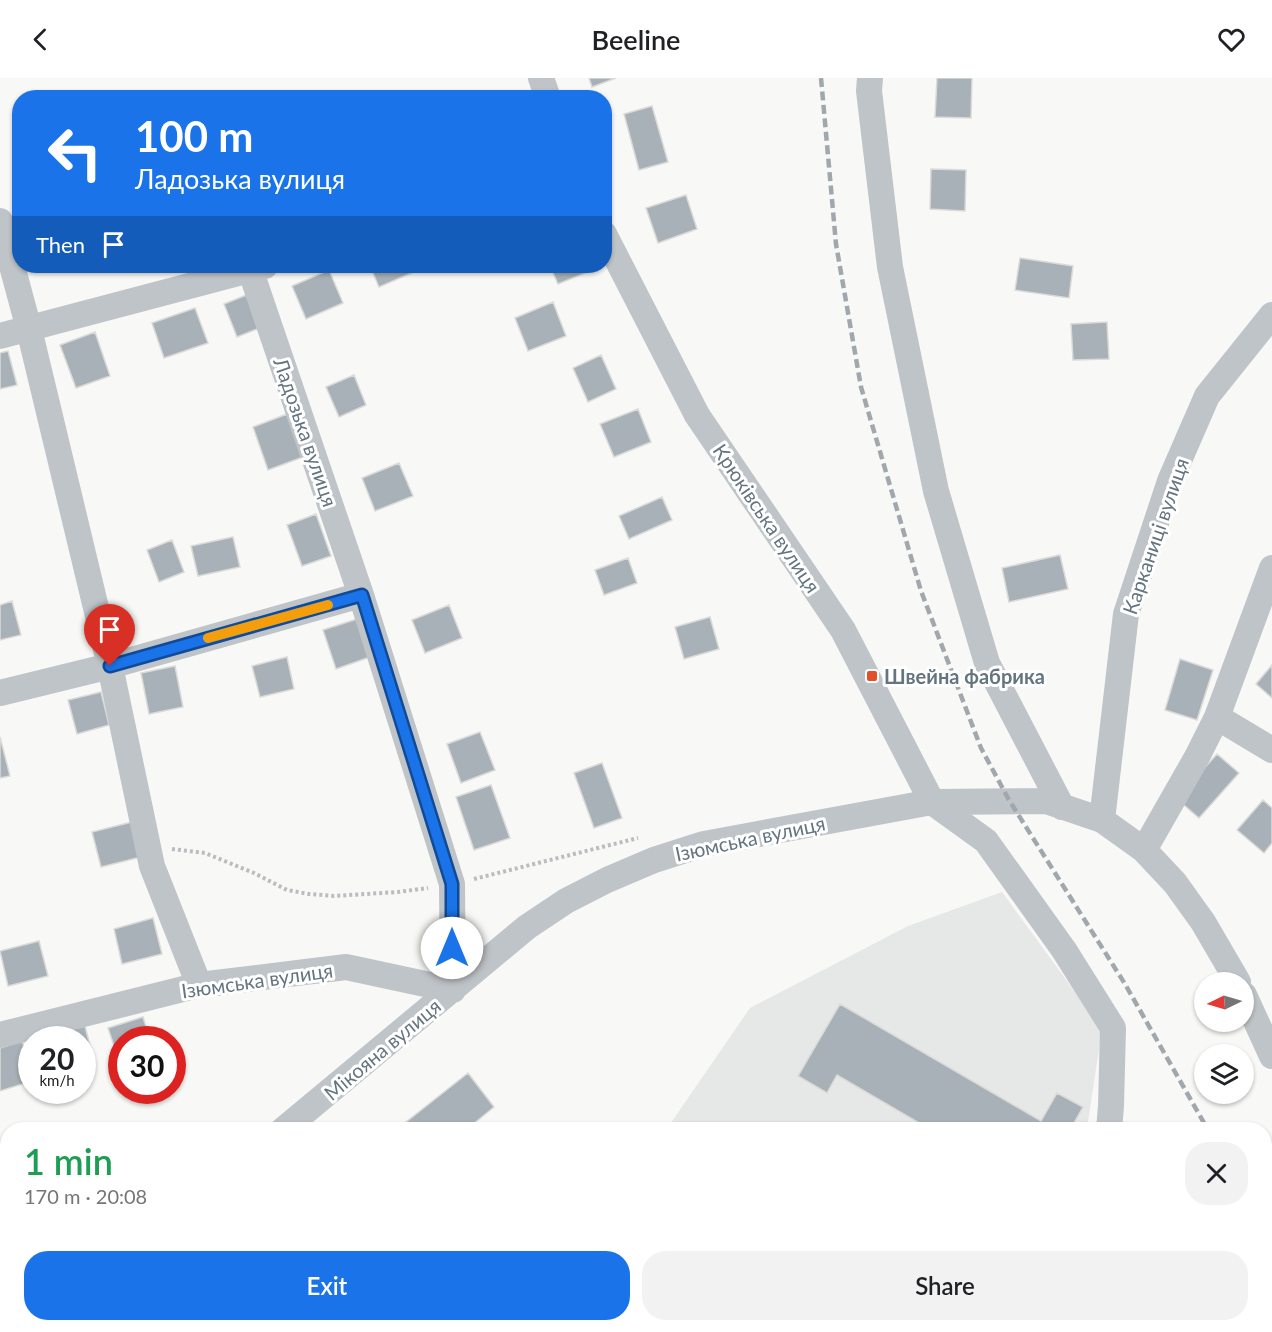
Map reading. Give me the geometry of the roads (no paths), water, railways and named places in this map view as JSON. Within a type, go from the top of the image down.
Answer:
[{"type":"street","points":[[870,78],[869,92],[890,267],[936,491],[987,663],[1054,804]]},
{"type":"street","points":[[0,221],[12,266]]},
{"type":"street","name":"Крюківська вулиця","points":[[612,250],[697,415],[843,630],[932,802]]},
{"type":"street","points":[[14,273],[110,666],[152,866],[200,985]]},
{"type":"street","points":[[0,336],[236,273]]},
{"type":"street","name":"Ладозька вулиця","points":[[260,273],[452,884],[453,990]]},
{"type":"street","name":"Карканиці вулиця","points":[[1102,820],[1126,614],[1170,481],[1207,396],[1272,315]]},
{"type":"street","points":[[1144,850],[1197,758],[1217,717],[1272,568]]},
{"type":"street","points":[[0,693],[110,666],[362,595]]},
{"type":"street","points":[[1217,717],[1272,750]]},
{"type":"street","points":[[932,802],[986,841],[1064,950],[1113,1028],[1109,1122]]},
{"type":"street","name":"Ізюмська вулиця","points":[[0,1035],[200,985],[346,967],[453,990],[527,927],[566,901],[654,860],[704,844],[932,802],[1054,804],[1102,820],[1144,850],[1175,883],[1203,922],[1232,972]]},
{"type":"street","name":"Мікояна вулиця","points":[[293,1122],[453,990]]},
{"type":"street","points":[[1254,1017],[1272,1056]]},
{"type":"railway","points":[[821,78],[836,244],[861,387],[921,591],[981,748],[1009,800],[1125,984],[1203,1122]]},
{"type":"place","name":"Швейна фабрика","points":[[872,676]]}]
